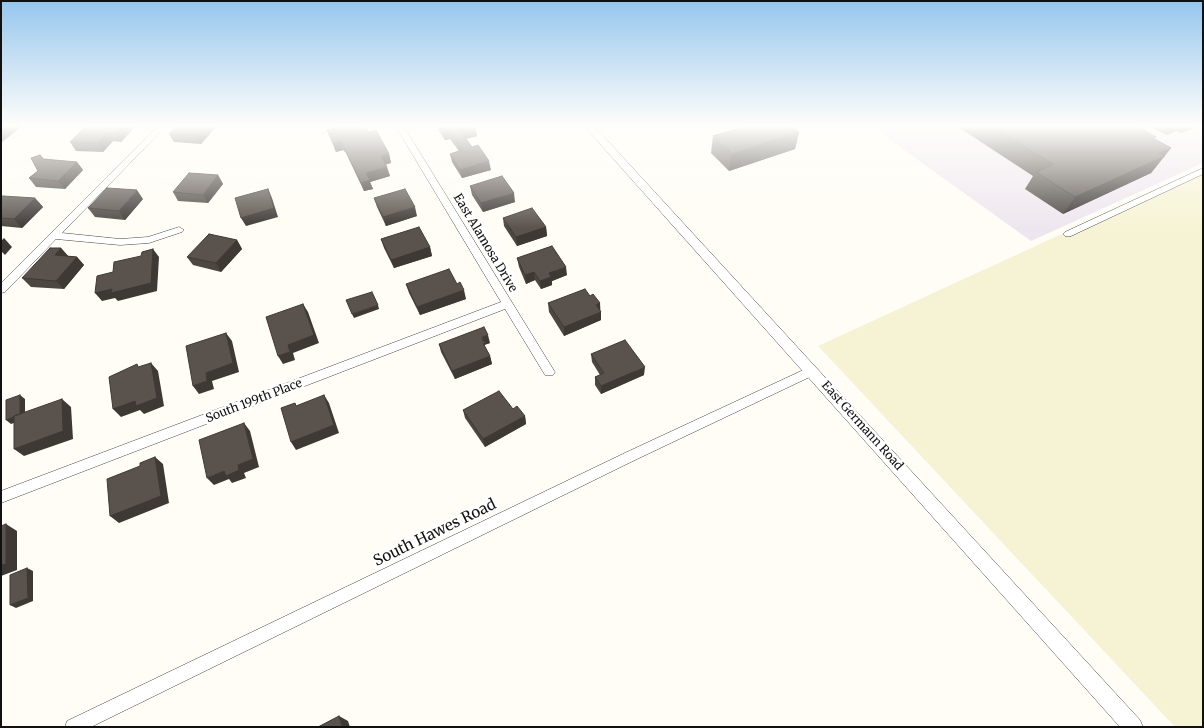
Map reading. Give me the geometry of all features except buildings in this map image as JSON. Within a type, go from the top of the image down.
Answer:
[{"type":"street","points":[[1,289],[128,161]]},
{"type":"street","name":"East Alamosa Drive","points":[[421,161],[549,372]]},
{"type":"street","name":"East Germann Road","points":[[621,161],[1133,727]]},
{"type":"street","points":[[1068,234],[1203,171]]},
{"type":"street","points":[[55,236],[120,242],[150,240],[179,230]]},
{"type":"street","name":"South 199th Place","points":[[1,497],[507,304]]},
{"type":"street","name":"South Hawes Road","points":[[73,727],[631,456],[812,371]]},
{"type":"shaded area","points":[[919,161],[1203,161],[1203,163],[1031,241]]},
{"type":"shaded area","points":[[1203,169],[1203,727],[1175,727],[818,346]]}]
